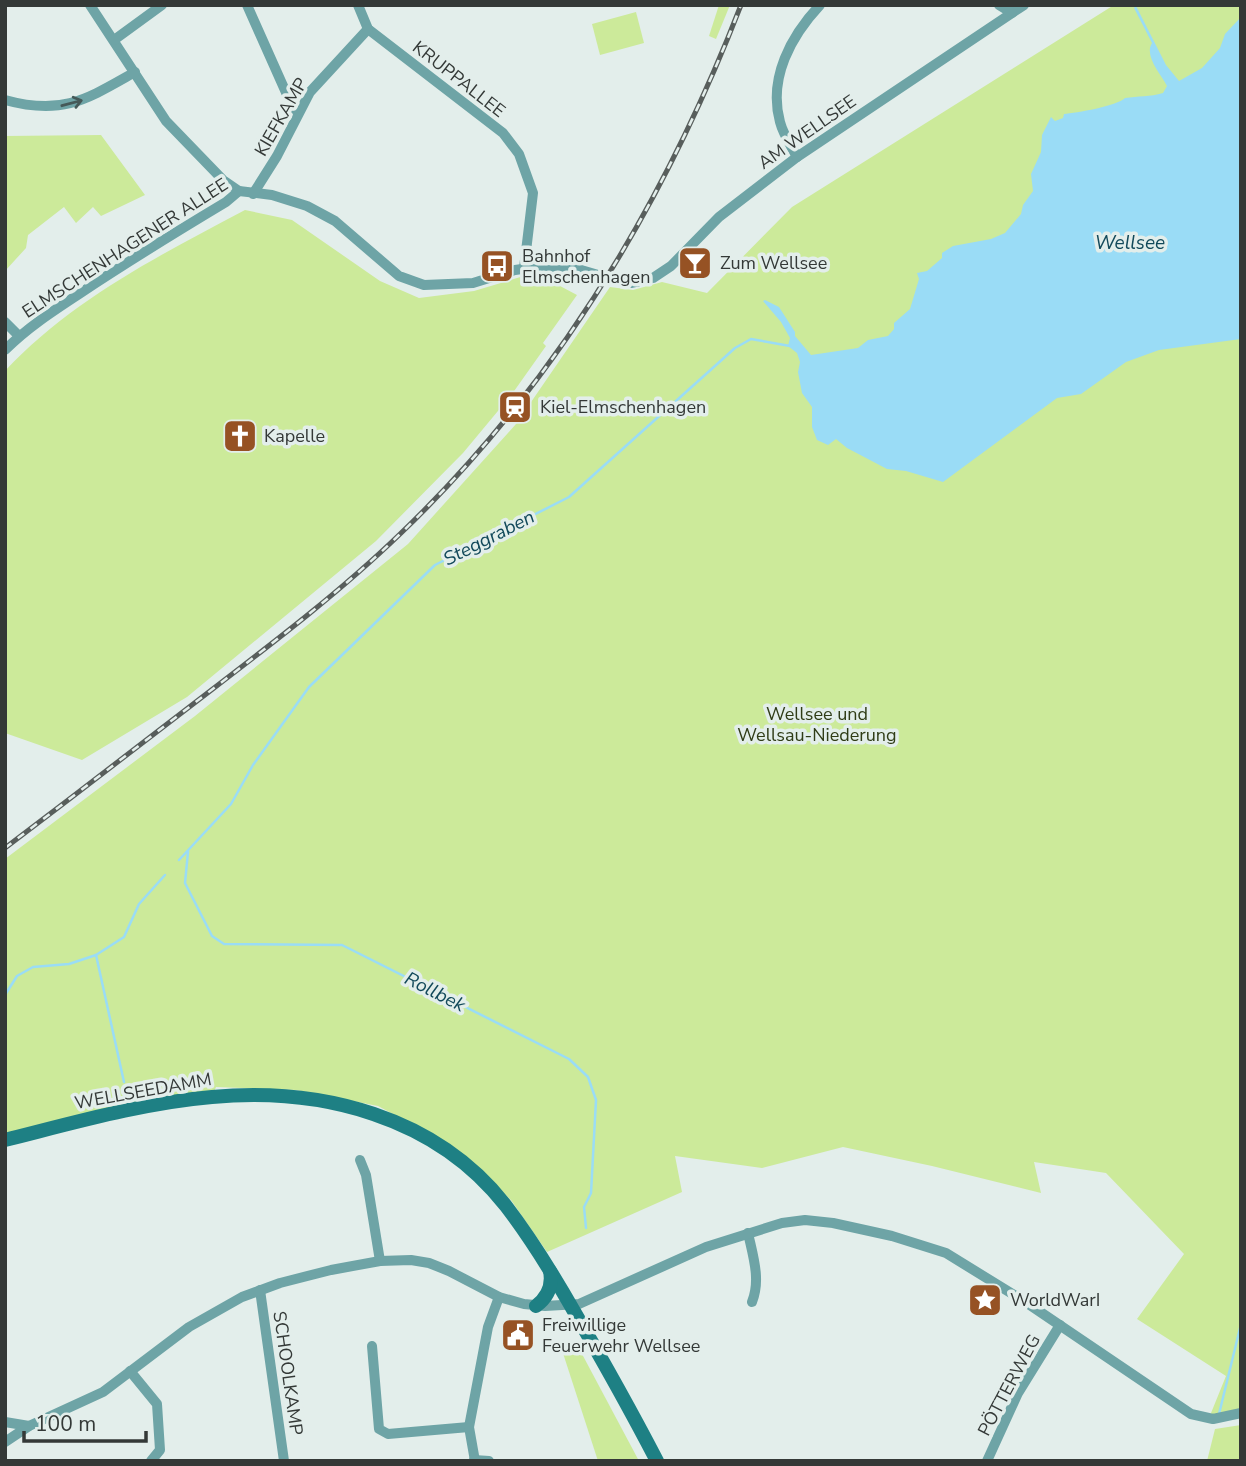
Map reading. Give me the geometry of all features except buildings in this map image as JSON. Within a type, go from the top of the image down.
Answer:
[{"type":"main road","name":"WELLSEEDAMM","points":[[5,1140],[134,1109],[211,1097],[286,1095],[350,1105],[412,1130],[462,1161],[506,1207],[550,1270],[657,1461]]},
{"type":"main road","points":[[536,1306],[548,1293],[551,1284],[550,1270]]},
{"type":"street","points":[[90,5],[166,121],[223,180],[239,191]]},
{"type":"street","points":[[114,40],[162,5]]},
{"type":"street","points":[[247,5],[292,106],[298,112]]},
{"type":"street","name":"KRUPPALLEE","points":[[358,5],[368,29],[503,133],[519,154],[533,193],[524,268]]},
{"type":"street","points":[[797,157],[780,122],[778,87],[788,51],[820,5]]},
{"type":"street","points":[[999,5],[1012,13]]},
{"type":"street","name":"AM WELLSEE","points":[[615,281],[640,281],[663,273],[719,218],[797,157],[1024,5]]},
{"type":"street","name":"KIEFKAMP","points":[[253,194],[277,156],[310,92],[368,29]]},
{"type":"street","points":[[5,100],[43,108],[66,105],[89,98],[135,72]]},
{"type":"street","name":"ELMSCHENHAGENER ALLEE","points":[[5,350],[19,336],[132,258],[226,202],[239,191],[272,195],[307,206],[335,221],[398,276],[424,285],[473,283],[524,268],[571,267],[615,281]]},
{"type":"street","points":[[5,322],[19,336]]},
{"type":"street","points":[[360,1160],[366,1175],[380,1261]]},
{"type":"street","points":[[5,1443],[29,1426],[93,1398],[189,1327],[260,1290],[331,1270],[380,1261],[411,1260],[449,1270],[499,1297],[536,1306],[570,1305],[579,1304],[706,1247],[782,1223],[805,1220],[833,1223],[927,1246],[961,1262],[1060,1325],[1191,1414],[1202,1418],[1224,1418],[1241,1413]]},
{"type":"street","points":[[748,1233],[757,1274],[756,1293],[752,1302]]},
{"type":"street","name":"SCHOOLKAMP","points":[[260,1290],[284,1461]]},
{"type":"street","points":[[489,1461],[475,1460],[469,1427],[488,1327],[499,1297]]},
{"type":"street","name":"PÖTTERWEG","points":[[986,1461],[1018,1392],[1060,1325]]},
{"type":"street","points":[[372,1346],[379,1429],[388,1434],[469,1427]]},
{"type":"street","points":[[130,1371],[157,1404],[160,1450],[150,1461]]},
{"type":"street","points":[[5,1422],[29,1426]]},
{"type":"green space","points":[[719,5],[730,5],[716,39],[709,36]]},
{"type":"green space","name":"Wellsee und Wellsau-Niederung","points":[[1114,5],[1241,5],[1241,1411],[1209,1418],[1226,1376],[1137,1319],[1184,1254],[1106,1173],[1034,1162],[1041,1193],[843,1147],[762,1168],[675,1156],[682,1192],[547,1252],[511,1200],[454,1147],[378,1106],[296,1090],[216,1087],[214,1092],[5,1133],[5,859],[195,716],[408,544],[516,424],[610,287],[633,290],[662,282],[707,293],[792,207]]},
{"type":"green space","points":[[636,12],[644,43],[600,55],[592,24]]},
{"type":"green space","points":[[101,135],[145,195],[101,216],[93,207],[76,223],[64,207],[28,235],[26,248],[5,271],[5,136]]},
{"type":"green space","points":[[245,210],[292,220],[380,281],[419,298],[474,291],[527,275],[545,278],[577,295],[512,394],[463,453],[376,541],[187,697],[82,760],[5,733],[5,371],[58,322],[88,301],[149,262]]},
{"type":"green space","points":[[560,1344],[582,1354],[639,1461],[598,1461]]},
{"type":"green space","points":[[1241,1425],[1241,1461],[1207,1461],[1215,1429]]},
{"type":"water","name":"Wellsee","points":[[1136,6],[1166,65],[1179,81],[1202,68],[1220,48],[1225,34],[1241,17],[1241,339],[1159,350],[1126,362],[1081,394],[1057,398],[943,482],[906,471],[887,469],[847,448],[836,439],[828,445],[817,440],[812,427],[812,407],[802,393],[797,353],[788,346],[790,338],[781,322],[763,301],[779,307],[795,336],[811,355],[858,348],[868,340],[888,336],[894,329],[894,323],[910,309],[919,279],[917,273],[927,271],[942,258],[942,253],[953,246],[991,239],[1005,233],[1021,214],[1023,205],[1033,191],[1031,174],[1041,152],[1042,135],[1051,117],[1055,121],[1063,118],[1064,114],[1086,111],[1125,98],[1163,93],[1167,86],[1151,59],[1152,43],[1134,8]]},
{"type":"waterway","name":"Steggraben","points":[[179,860],[231,804],[253,765],[309,687],[435,565],[569,497],[735,348],[751,339],[790,346]]},
{"type":"waterway","name":"Rollbek","points":[[188,852],[185,883],[212,936],[224,944],[342,945],[569,1059],[588,1077],[596,1100],[591,1193],[584,1207],[586,1228]]},
{"type":"waterway","name":"Steggraben","points":[[5,995],[17,976],[33,967],[69,964],[96,955],[124,937],[139,904],[165,875]]},
{"type":"waterway","points":[[96,955],[124,1082]]},
{"type":"waterway","points":[[1219,1414],[1241,1324]]},
{"type":"railway","points":[[5,848],[309,614],[399,535],[455,478],[507,418],[555,355],[599,289],[640,221],[677,151],[711,79],[741,5]]},
{"type":"place","name":"Zum Wellsee","points":[[695,263]]},
{"type":"place","name":"Bahnhof Elmschenhagen","points":[[497,266]]},
{"type":"place","name":"Kiel-Elmschenhagen","points":[[515,407]]},
{"type":"place","name":"Kapelle","points":[[240,436]]},
{"type":"place","name":"WorldWarI","points":[[985,1300]]},
{"type":"place","name":"Freiwillige Feuerwehr Wellsee","points":[[518,1335]]}]
